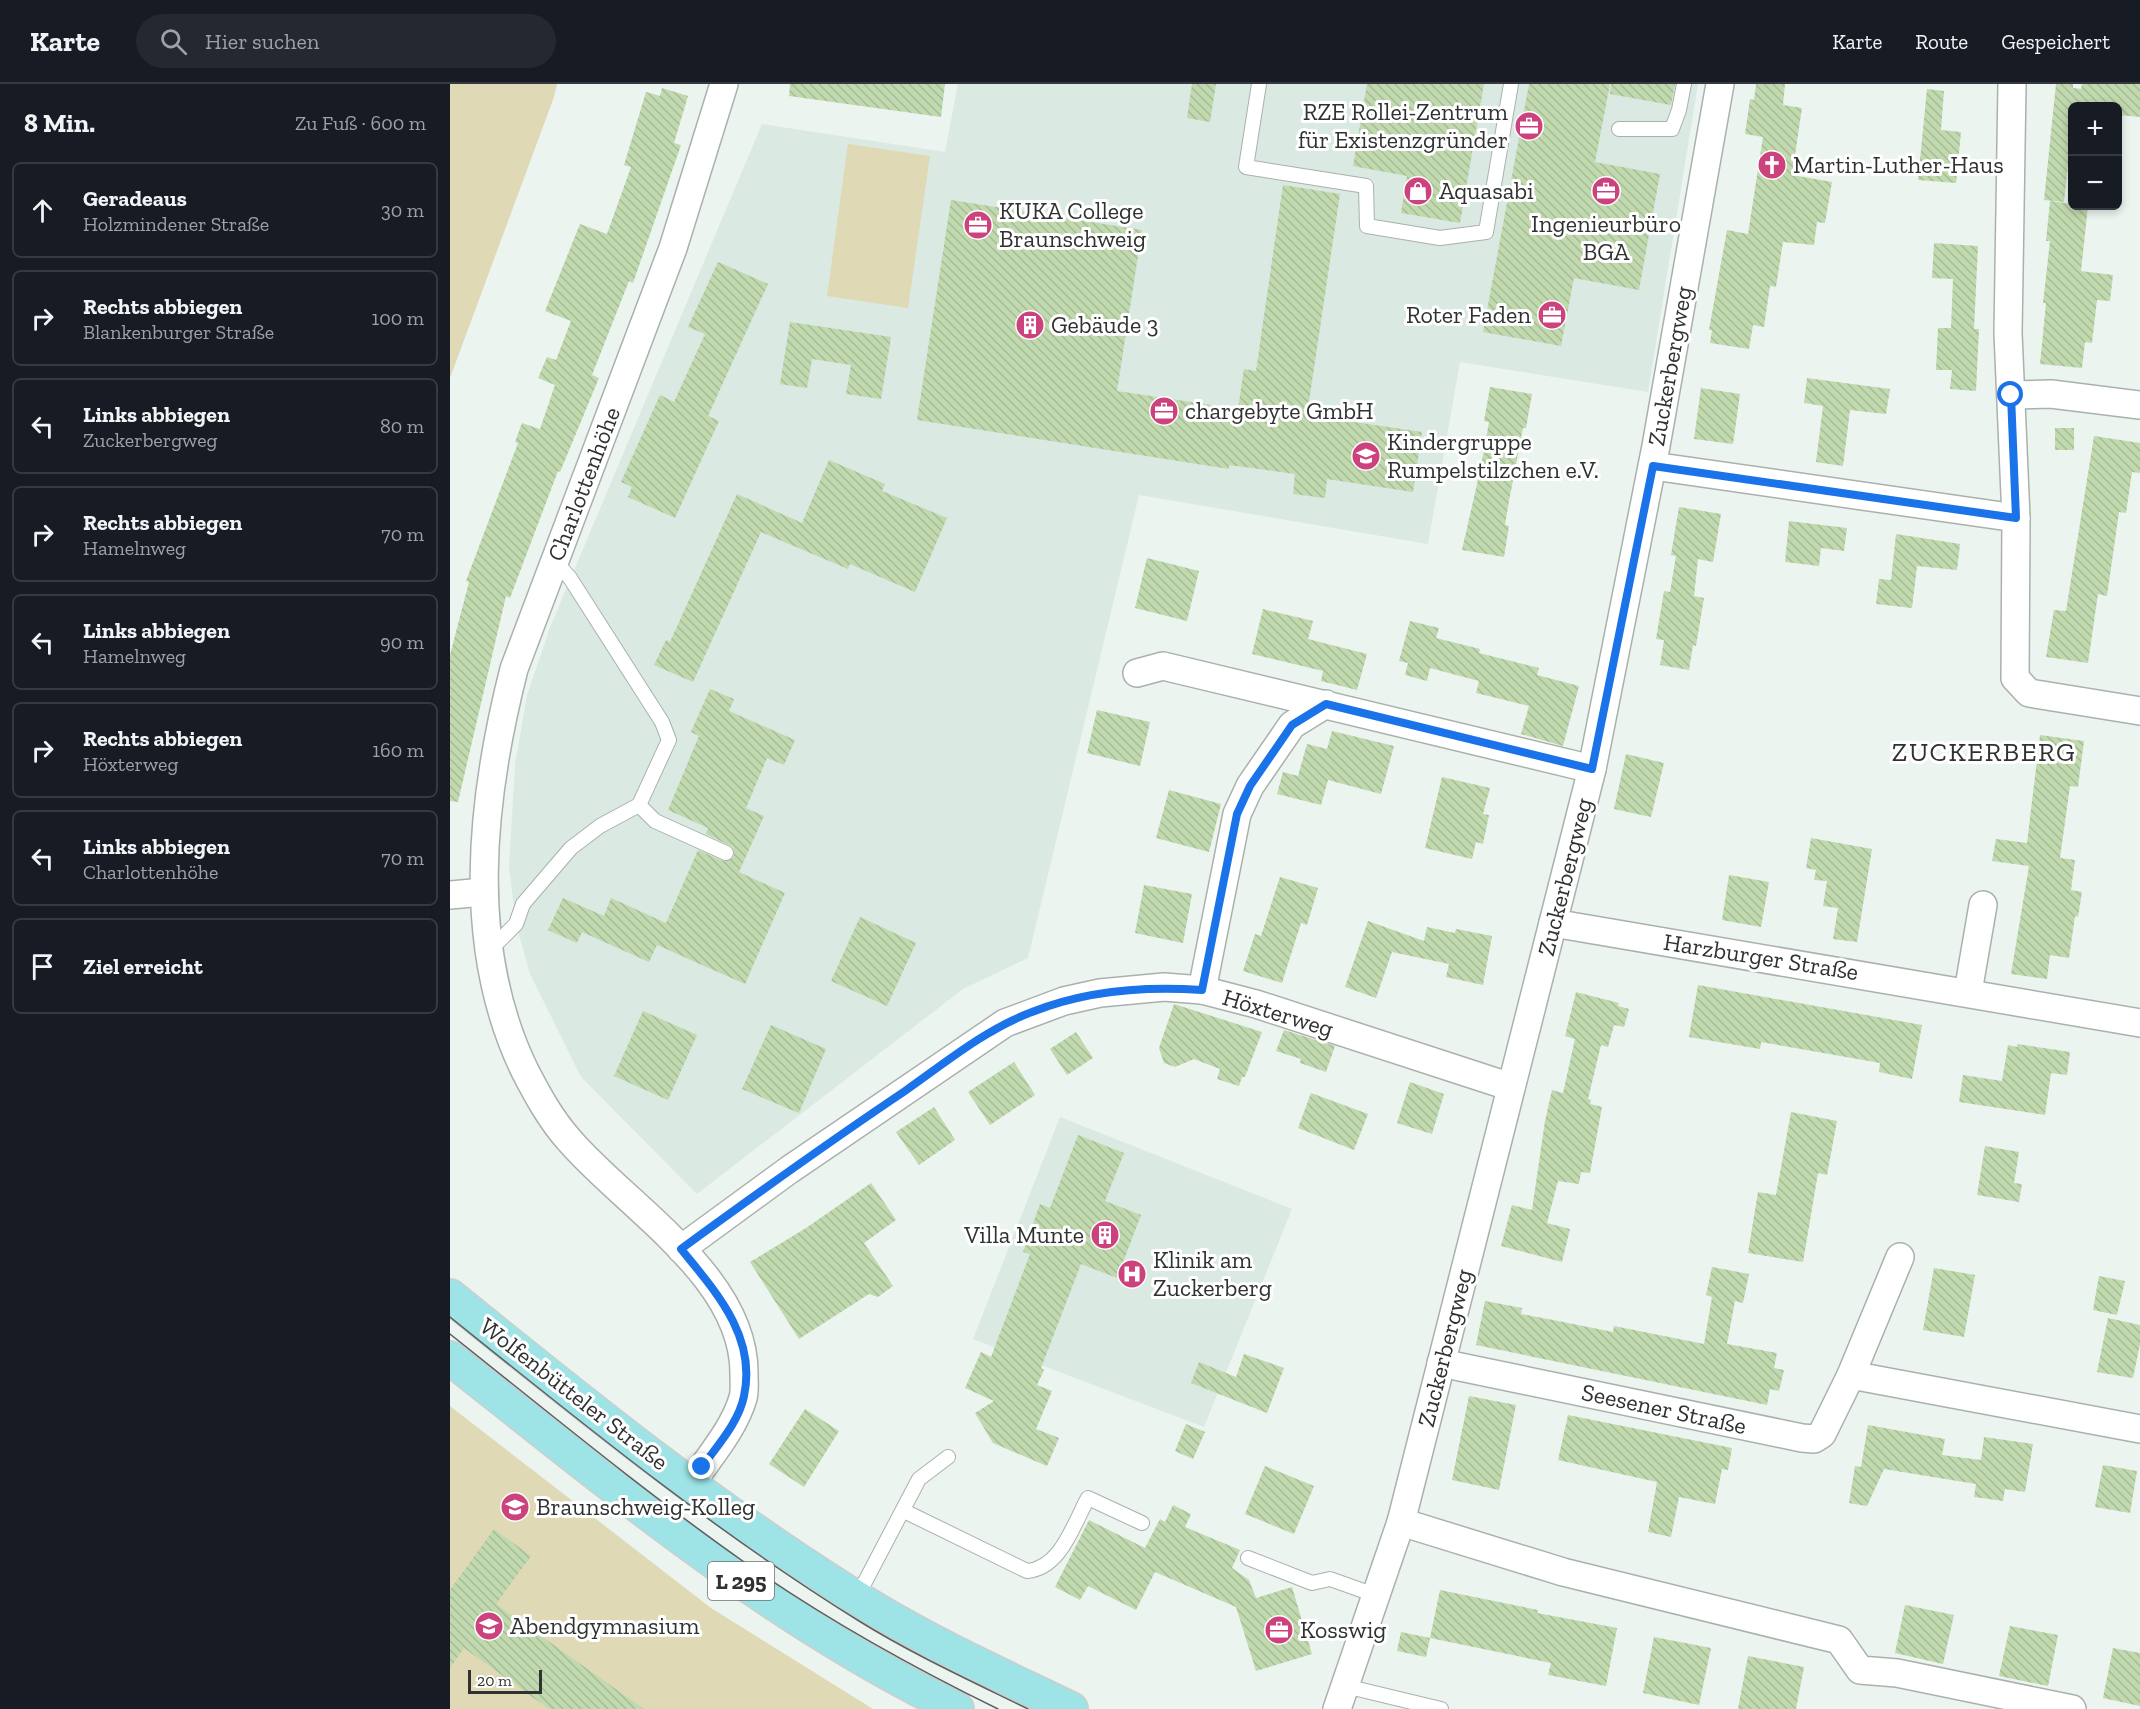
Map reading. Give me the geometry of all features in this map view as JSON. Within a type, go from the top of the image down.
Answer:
[{"type":"main road","name":"Wolfenbütteler Straße","points":[[450,1296],[691,1484],[857,1597],[911,1629],[1071,1709]]},
{"type":"main road","name":"Wolfenbütteler Straße","points":[[450,1359],[633,1504],[722,1568],[834,1642],[957,1709]]},
{"type":"street","name":"Charlottenhöhe","points":[[691,1484],[732,1423],[744,1396],[743,1345],[736,1323],[681,1249],[570,1141],[543,1106],[508,1029],[489,951],[483,892],[485,837],[501,723],[514,669],[674,248],[724,84]]},
{"type":"street","name":"Zuckerbergweg","points":[[1341,1697],[1378,1596],[1401,1522],[1592,769],[1653,466],[1720,84]]},
{"type":"street","points":[[2012,84],[2008,333],[2016,518],[2015,678],[2021,687],[2040,695],[2140,711]]},
{"type":"street","points":[[2011,395],[2051,394],[2140,405]]},
{"type":"street","points":[[1653,466],[2016,518]]},
{"type":"street","points":[[1137,673],[1163,666],[1592,769]]},
{"type":"street","points":[[1202,990],[1237,814],[1250,786],[1292,725],[1326,704]]},
{"type":"street","points":[[450,895],[483,892]]},
{"type":"street","points":[[1968,992],[1983,905]]},
{"type":"street","name":"Harzburger Straße","points":[[1553,923],[2140,1023]]},
{"type":"street","name":"Höxterweg","points":[[681,1249],[789,1170],[1005,1023],[1064,1001],[1100,993],[1164,987],[1202,990],[1256,1004],[1511,1087]]},
{"type":"street","name":"Seesener Straße","points":[[1442,1364],[1814,1439],[1822,1434],[1851,1376],[1900,1257]]},
{"type":"street","points":[[1851,1376],[2140,1429]]},
{"type":"street","points":[[1401,1522],[1574,1575],[1839,1640],[1860,1670],[1897,1673],[2072,1709]]},
{"type":"lane","points":[[1259,84],[1246,167],[1366,186],[1367,226],[1440,238],[1486,232],[1511,84]]},
{"type":"lane","points":[[1619,129],[1672,129],[1679,110],[1684,84]]},
{"type":"lane","points":[[489,951],[516,924],[524,904],[572,848],[600,826],[639,805],[669,740],[662,722],[570,578],[554,560]]},
{"type":"lane","points":[[639,805],[655,821],[726,853]]},
{"type":"lane","points":[[857,1597],[919,1479],[948,1457]]},
{"type":"lane","points":[[904,1511],[1027,1570],[1040,1570],[1054,1560],[1088,1498],[1142,1523]]},
{"type":"lane","points":[[1248,1558],[1312,1583],[1330,1579],[1378,1596]]},
{"type":"lane","points":[[1341,1697],[1441,1709]]},
{"type":"shaded area","points":[[450,84],[557,84],[450,378]]},
{"type":"shaded area","points":[[958,84],[1698,84],[1648,392],[1460,362],[1428,544],[1139,495],[1028,958],[963,989],[697,1194],[581,1077],[530,974],[516,924],[509,867],[515,764],[527,695],[551,625],[762,124],[945,152]]},
{"type":"shaded area","points":[[848,144],[930,156],[908,308],[827,296]]},
{"type":"shaded area","name":"Klinik am Zuckerberg","points":[[1060,1117],[1292,1209],[1204,1427],[973,1339]]},
{"type":"shaded area","name":"Braunschweig-Kolleg","points":[[450,1406],[711,1608],[873,1709],[450,1709]]},
{"type":"building","points":[[790,84],[945,84],[941,117],[789,96]]},
{"type":"building","points":[[1192,84],[1216,84],[1210,122],[1187,118]]},
{"type":"building","points":[[1367,84],[1484,84],[1460,223],[1401,213],[1407,176],[1353,166]]},
{"type":"building","points":[[1529,84],[1610,84],[1595,162],[1660,174],[1639,290],[1574,278],[1561,346],[1483,332]]},
{"type":"building","points":[[1611,84],[1675,84],[1671,105],[1610,94]]},
{"type":"building","points":[[1756,84],[1785,84],[1783,105],[1802,108],[1792,175],[1832,182],[1825,223],[1817,222],[1814,245],[1783,242],[1776,287],[1770,286],[1764,327],[1753,325],[1749,349],[1710,343],[1712,330],[1709,330],[1727,230],[1748,234],[1763,137],[1745,134],[1750,99],[1754,100]]},
{"type":"building","points":[[2056,84],[2073,84],[2073,88],[2081,89],[2082,84],[2140,84],[2140,117],[2122,115],[2122,102],[2068,102],[2068,165],[2064,202],[2044,200]]},
{"type":"building","points":[[662,88],[688,96],[674,143],[681,145],[633,283],[629,281],[592,375],[599,378],[560,472],[558,471],[510,598],[506,596],[458,802],[450,801],[450,655],[469,582],[466,581],[518,443],[515,442],[522,423],[540,429],[555,385],[538,378],[547,357],[556,360],[571,321],[545,311],[580,224],[607,234],[631,167],[624,165],[646,92],[660,96]]},
{"type":"building","points":[[1927,89],[1944,91],[1941,130],[1961,132],[1956,183],[1918,180]]},
{"type":"building","points":[[1283,185],[1340,194],[1307,415],[1422,432],[1413,492],[1327,479],[1325,498],[1293,494],[1295,474],[1229,465],[1229,469],[917,420],[951,200],[1142,230],[1117,391],[1238,409],[1244,369],[1256,371]]},
{"type":"building","points":[[2050,201],[2068,203],[2068,210],[2088,210],[2081,271],[2113,275],[2110,301],[2097,300],[2092,343],[2085,342],[2082,368],[2040,364],[2046,303],[2043,303],[2050,241],[2046,241]]},
{"type":"building","points":[[1934,243],[1978,246],[1974,329],[1979,329],[1976,391],[1950,389],[1952,370],[1936,370],[1938,328],[1951,328],[1953,279],[1932,278]]},
{"type":"building","points":[[718,262],[768,284],[708,416],[719,421],[675,518],[628,497],[632,487],[621,482],[660,395],[674,402],[705,334],[688,327]]},
{"type":"building","points":[[790,322],[891,337],[881,399],[846,394],[851,365],[812,359],[807,388],[780,384]]},
{"type":"building","points":[[1807,378],[1890,389],[1886,414],[1850,410],[1843,466],[1816,462],[1823,406],[1804,403]]},
{"type":"building","points":[[1490,387],[1532,394],[1509,501],[1505,525],[1509,526],[1504,557],[1462,550],[1489,422],[1484,421]]},
{"type":"building","points":[[1701,388],[1740,394],[1733,444],[1694,439]]},
{"type":"building","points":[[2055,428],[2074,428],[2074,450],[2055,450]]},
{"type":"building","points":[[2094,436],[2140,443],[2140,473],[2132,472],[2126,513],[2119,512],[2107,596],[2098,594],[2088,663],[2046,657],[2054,610],[2066,611]]},
{"type":"building","points":[[829,460],[885,484],[882,491],[947,518],[915,592],[850,564],[848,569],[761,532],[693,682],[654,665],[666,640],[670,642],[737,494],[802,523]]},
{"type":"building","points":[[1679,507],[1721,514],[1713,562],[1698,559],[1694,596],[1704,598],[1696,646],[1693,645],[1689,670],[1660,665],[1664,640],[1656,639],[1664,591],[1670,592],[1676,556],[1671,555]]},
{"type":"building","points":[[1789,521],[1847,528],[1844,551],[1821,548],[1819,566],[1785,562]]},
{"type":"building","points":[[1896,534],[1960,544],[1957,570],[1917,566],[1912,608],[1876,604],[1879,579],[1891,580]]},
{"type":"building","points":[[1147,558],[1199,571],[1187,621],[1135,608]]},
{"type":"building","points":[[1263,609],[1313,621],[1308,639],[1367,654],[1357,690],[1321,681],[1323,671],[1252,654]]},
{"type":"building","points":[[1410,621],[1439,628],[1436,638],[1480,649],[1479,653],[1539,668],[1537,675],[1579,686],[1563,746],[1521,734],[1529,706],[1476,693],[1479,681],[1430,668],[1427,681],[1405,675],[1408,663],[1399,661]]},
{"type":"building","points":[[710,689],[734,699],[729,711],[795,740],[784,765],[767,758],[746,808],[764,816],[739,872],[785,893],[745,984],[657,945],[649,962],[582,932],[577,943],[548,930],[563,898],[604,916],[611,898],[666,923],[698,850],[723,861],[734,857],[733,847],[706,834],[708,828],[668,810],[699,736],[691,732]]},
{"type":"building","points":[[1097,710],[1150,722],[1140,766],[1087,753]]},
{"type":"building","points":[[1332,731],[1394,746],[1381,794],[1328,780],[1321,805],[1277,794],[1283,772],[1298,776],[1307,744],[1327,749]]},
{"type":"building","points":[[2040,735],[2084,741],[2078,787],[2070,786],[2060,858],[2075,860],[2071,890],[2082,892],[2078,917],[2075,916],[2069,958],[2050,955],[2047,979],[2011,974],[2029,866],[1992,861],[1996,839],[2027,843]]},
{"type":"building","points":[[1626,754],[1664,763],[1651,817],[1614,809]]},
{"type":"building","points":[[1442,777],[1490,788],[1483,814],[1489,815],[1483,844],[1476,842],[1472,859],[1425,848]]},
{"type":"building","points":[[1169,790],[1221,804],[1209,852],[1156,838]]},
{"type":"building","points":[[1811,838],[1872,849],[1857,942],[1833,939],[1838,908],[1823,906],[1827,881],[1814,880],[1816,870],[1806,868]]},
{"type":"building","points":[[1729,875],[1769,882],[1761,927],[1722,920]]},
{"type":"building","points":[[1280,877],[1318,888],[1307,925],[1301,923],[1282,983],[1243,971],[1255,934],[1261,936]]},
{"type":"building","points":[[1144,885],[1192,894],[1183,943],[1135,933]]},
{"type":"building","points":[[860,917],[916,943],[887,1006],[831,981]]},
{"type":"building","points":[[1368,921],[1424,941],[1427,927],[1455,933],[1456,929],[1492,936],[1483,985],[1446,977],[1449,964],[1392,952],[1376,998],[1345,987]]},
{"type":"building","points":[[1698,985],[1922,1025],[1912,1079],[1879,1072],[1880,1063],[1761,1042],[1760,1049],[1689,1037]]},
{"type":"building","points":[[1576,992],[1619,1003],[1618,1006],[1629,1009],[1624,1027],[1614,1025],[1608,1047],[1601,1045],[1588,1099],[1591,1100],[1590,1104],[1602,1107],[1590,1173],[1581,1172],[1579,1184],[1558,1181],[1547,1223],[1570,1229],[1562,1262],[1501,1246],[1512,1205],[1532,1210],[1545,1121],[1552,1090],[1563,1093],[1575,1039],[1565,1036]]},
{"type":"building","points":[[1174,1004],[1262,1032],[1245,1077],[1242,1077],[1239,1086],[1217,1079],[1220,1069],[1194,1059],[1175,1067],[1164,1063],[1159,1048]]},
{"type":"building","points":[[643,1011],[697,1035],[668,1100],[614,1076]]},
{"type":"building","points":[[771,1025],[826,1049],[799,1113],[742,1089]]},
{"type":"building","points":[[1284,1030],[1335,1046],[1326,1072],[1300,1063],[1301,1059],[1276,1051]]},
{"type":"building","points":[[1076,1032],[1093,1058],[1067,1075],[1050,1049]]},
{"type":"building","points":[[2017,1044],[2070,1052],[2067,1075],[2051,1073],[2045,1115],[1959,1102],[1963,1075],[2002,1081],[2008,1045],[2017,1047]]},
{"type":"building","points":[[1014,1062],[1035,1095],[990,1125],[968,1092]]},
{"type":"building","points":[[1410,1082],[1444,1094],[1432,1134],[1397,1123]]},
{"type":"building","points":[[1311,1093],[1368,1114],[1354,1150],[1298,1128]]},
{"type":"building","points":[[934,1107],[955,1140],[919,1165],[896,1132]]},
{"type":"building","points":[[1791,1112],[1837,1121],[1827,1175],[1818,1173],[1803,1262],[1748,1253],[1758,1192],[1776,1195]]},
{"type":"building","points":[[1078,1135],[1124,1153],[1105,1201],[1141,1215],[1117,1278],[1081,1264],[1041,1368],[1044,1370],[1037,1385],[1052,1391],[1036,1429],[1059,1438],[1047,1466],[993,1443],[975,1413],[994,1401],[965,1388],[981,1352],[991,1357],[1030,1254],[1023,1252],[1040,1204],[1050,1208]]},
{"type":"building","points":[[1985,1146],[2019,1152],[2014,1183],[2022,1184],[2019,1202],[1977,1195]]},
{"type":"building","points":[[871,1183],[896,1220],[864,1243],[893,1286],[878,1297],[869,1294],[799,1339],[750,1262],[806,1228]]},
{"type":"building","points":[[1712,1267],[1749,1274],[1743,1303],[1735,1301],[1727,1344],[1777,1353],[1774,1368],[1784,1370],[1779,1391],[1770,1389],[1767,1405],[1476,1345],[1485,1301],[1522,1308],[1521,1314],[1613,1332],[1614,1326],[1704,1344],[1712,1297],[1706,1295]]},
{"type":"building","points":[[1934,1268],[1975,1275],[1964,1337],[1923,1330]]},
{"type":"building","points":[[2099,1276],[2125,1281],[2117,1315],[2093,1310]]},
{"type":"building","points":[[2108,1318],[2140,1325],[2140,1344],[2133,1378],[2097,1372]]},
{"type":"building","points":[[1244,1354],[1284,1368],[1267,1413],[1191,1383],[1199,1362],[1236,1377]]},
{"type":"building","points":[[1469,1396],[1516,1405],[1499,1490],[1452,1480]]},
{"type":"building","points":[[805,1409],[839,1431],[804,1487],[769,1464]]},
{"type":"building","points":[[1568,1415],[1732,1448],[1728,1470],[1722,1469],[1715,1504],[1679,1497],[1671,1537],[1648,1532],[1657,1482],[1558,1460]]},
{"type":"building","points":[[1186,1424],[1205,1432],[1193,1459],[1175,1451]]},
{"type":"building","points":[[1868,1425],[1945,1439],[1942,1455],[1981,1460],[1984,1437],[2033,1444],[2025,1492],[2005,1489],[2003,1501],[1974,1497],[1976,1484],[1884,1469],[1867,1506],[1849,1503],[1855,1466],[1861,1467]]},
{"type":"building","points":[[2103,1465],[2137,1471],[2130,1513],[2095,1507]]},
{"type":"building","points":[[1265,1466],[1314,1486],[1294,1534],[1245,1514]]},
{"type":"building","points":[[1173,1505],[1191,1514],[1185,1527],[1240,1550],[1232,1568],[1249,1580],[1256,1598],[1292,1587],[1312,1654],[1256,1671],[1236,1607],[1155,1572],[1136,1610],[1088,1586],[1080,1600],[1055,1587],[1089,1520],[1145,1548],[1160,1519],[1165,1522]]},
{"type":"building","name":"Abendgymnasium","points":[[494,1529],[531,1556],[496,1604],[644,1709],[549,1709],[464,1648],[450,1668],[450,1590]]},
{"type":"building","points":[[1440,1590],[1538,1610],[1537,1613],[1617,1628],[1606,1686],[1548,1675],[1551,1663],[1430,1638]]},
{"type":"building","points":[[1905,1605],[1954,1615],[1943,1664],[1895,1653]]},
{"type":"building","points":[[2010,1626],[2058,1635],[2048,1686],[1999,1676]]},
{"type":"building","points":[[1401,1632],[1430,1638],[1426,1657],[1397,1651]]},
{"type":"building","points":[[1654,1637],[1711,1648],[1699,1705],[1643,1693]]},
{"type":"building","points":[[2113,1648],[2140,1653],[2140,1706],[2103,1698]]},
{"type":"building","points":[[1748,1656],[1804,1667],[1796,1709],[1738,1709]]},
{"type":"tram line","points":[[450,1317],[650,1475],[753,1551],[859,1621],[900,1645],[1028,1709]]},
{"type":"tram line","points":[[450,1334],[632,1479],[744,1562],[805,1603],[868,1640],[998,1709]]},
{"type":"place","name":"RZE Rollei-Zentrum für Existenzgründer","points":[[1529,126]]},
{"type":"place","name":"Martin-Luther-Haus","points":[[1772,165]]},
{"type":"place","name":"Aquasabi","points":[[1418,191]]},
{"type":"place","name":"Ingenieurbüro BGA","points":[[1606,191]]},
{"type":"place","name":"KUKA College Braunschweig","points":[[978,225]]},
{"type":"place","name":"Roter Faden","points":[[1552,315]]},
{"type":"place","name":"Gebäude 3","points":[[1030,325]]},
{"type":"place","name":"chargebyte GmbH","points":[[1164,411]]},
{"type":"place","name":"Kindergruppe Rumpelstilzchen e.V.","points":[[1366,456]]},
{"type":"place","name":"Villa Munte","points":[[1105,1235]]},
{"type":"place","name":"Klinik am Zuckerberg","points":[[1132,1274]]},
{"type":"place","name":"Braunschweig-Kolleg","points":[[515,1507]]},
{"type":"place","name":"Abendgymnasium","points":[[489,1626]]},
{"type":"place","name":"Kosswig","points":[[1279,1630]]},
{"type":"district","name":"ZUCKERBERG","points":[[1984,752]]},
{"type":"route","points":[[702,1467],[732,1423],[744,1396],[745,1364],[743,1345],[736,1323],[714,1290],[681,1249],[789,1170],[1005,1023],[1064,1001],[1100,993],[1164,987],[1202,990],[1228,850],[1237,814],[1250,786],[1292,725],[1326,704],[1592,769],[1653,466],[2016,518],[2011,395]]}]
